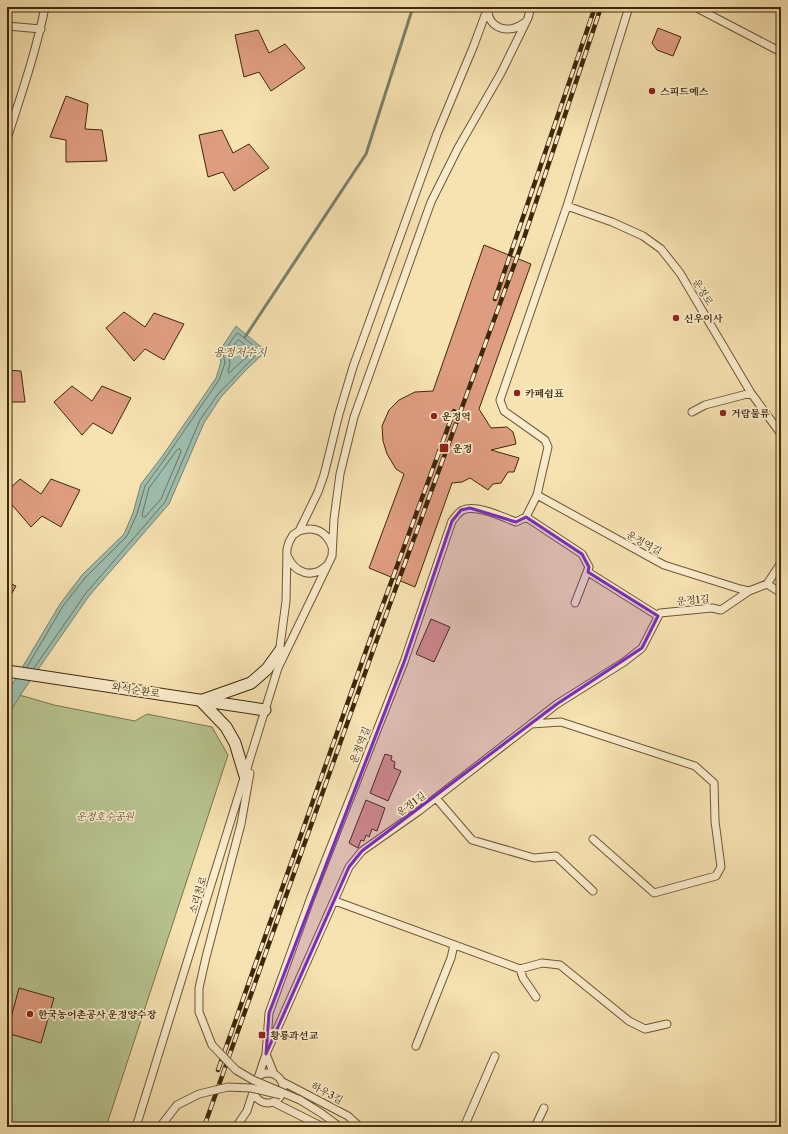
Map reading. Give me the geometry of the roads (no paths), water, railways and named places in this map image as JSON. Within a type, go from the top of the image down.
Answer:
[{"type":"street","points":[[7,139],[26,82],[41,29],[45,7]]},
{"type":"street","points":[[488,7],[493,23],[499,27],[512,30],[519,28],[524,23],[530,11]]},
{"type":"street","points":[[299,531],[322,481],[353,367],[373,310],[437,134],[488,7]]},
{"type":"street","points":[[575,603],[589,567],[582,554],[526,517],[537,495],[548,447],[545,440],[504,412],[500,400],[567,206],[629,7]]},
{"type":"street","points":[[695,7],[781,52]]},
{"type":"street","points":[[278,668],[332,556],[334,519],[340,474],[354,417],[431,202],[458,148],[501,73],[530,11]]},
{"type":"street","points":[[7,26],[41,29]]},
{"type":"street","name":"운정로","points":[[567,206],[612,222],[644,236],[661,250],[680,273],[751,393],[781,434]]},
{"type":"street","points":[[692,412],[705,405],[751,393]]},
{"type":"street","name":"운정역길","points":[[537,495],[664,565],[740,589],[749,590]]},
{"type":"street","name":"운정역길","points":[[266,1054],[269,1012],[311,897],[404,662],[452,521],[461,510],[470,508],[483,510],[516,522],[526,517]]},
{"type":"street","points":[[278,668],[286,601],[287,549],[289,542],[293,535],[299,531],[307,528],[314,529],[321,531],[327,536],[332,549]]},
{"type":"street","points":[[288,557],[291,564],[303,573],[311,574],[318,572],[329,563]]},
{"type":"street","points":[[749,590],[767,584],[781,563]]},
{"type":"street","points":[[588,572],[658,616]]},
{"type":"street","points":[[767,584],[781,593]]},
{"type":"street","name":"운정1길","points":[[259,1075],[266,1054],[349,867],[362,851],[436,798],[557,704],[624,662],[642,648],[660,613],[712,608],[721,610],[749,590]]},
{"type":"street","points":[[245,776],[235,743],[226,727],[200,700],[251,683],[267,669],[280,650]]},
{"type":"street","name":"소리천로","points":[[136,1127],[278,668]]},
{"type":"street","name":"와석순환로","points":[[7,671],[265,710]]},
{"type":"street","points":[[530,724],[561,722],[695,766],[714,783],[715,821],[721,867],[716,876],[654,893],[593,838]]},
{"type":"street","points":[[257,738],[240,824],[204,963],[199,988],[200,1012],[212,1045],[236,1070],[253,1080],[300,1100],[340,1127]]},
{"type":"street","points":[[436,798],[472,840],[534,858],[556,856],[593,891]]},
{"type":"street","points":[[335,901],[520,969],[542,962],[560,965],[629,1021],[645,1029],[667,1024]]},
{"type":"street","points":[[416,1046],[451,958],[454,945]]},
{"type":"street","points":[[520,969],[536,997]]},
{"type":"street","points":[[247,1111],[263,1103],[273,1102],[281,1096],[283,1086],[281,1081],[274,1074],[266,1054]]},
{"type":"street","points":[[464,1127],[495,1056]]},
{"type":"street","points":[[236,1127],[247,1111],[253,1092],[253,1083],[259,1075],[263,1073],[274,1074]]},
{"type":"street","name":"하우3길","points":[[281,1081],[348,1116],[360,1127]]},
{"type":"street","points":[[160,1127],[177,1106],[199,1094],[228,1087],[251,1088],[300,1100]]},
{"type":"street","points":[[253,1092],[258,1100],[263,1103]]},
{"type":"street","points":[[273,1102],[323,1127]]},
{"type":"street","points":[[535,1127],[544,1108]]},
{"type":"water","name":"용정저수지","points":[[236,326],[266,351],[221,397],[204,423],[169,504],[89,596],[21,694],[7,717],[7,693],[60,604],[82,575],[124,534],[133,513],[141,484],[161,458],[216,378],[221,362],[218,353]]},
{"type":"waterway","points":[[245,337],[366,154],[413,7]]},
{"type":"railway","points":[[495,299],[595,7]]},
{"type":"railway","points":[[204,1127],[375,645],[524,238],[601,7]]},
{"type":"railway","points":[[218,1070],[368,645],[454,411]]},
{"type":"place","name":"스피드예스","points":[[652,91]]},
{"type":"place","name":"신우이사","points":[[676,318]]},
{"type":"place","name":"카페쉼표","points":[[517,393]]},
{"type":"place","name":"거람물류","points":[[723,413]]},
{"type":"place","name":"운정역","points":[[434,416]]},
{"type":"place","name":"운정","points":[[444,448]]},
{"type":"place","name":"한국농어촌공사 운정양수장","points":[[30,1014]]},
{"type":"place","name":"황룡과선교","points":[[262,1035]]},
{"type":"park label","name":"운정호수공원","points":[[105,816]]}]
